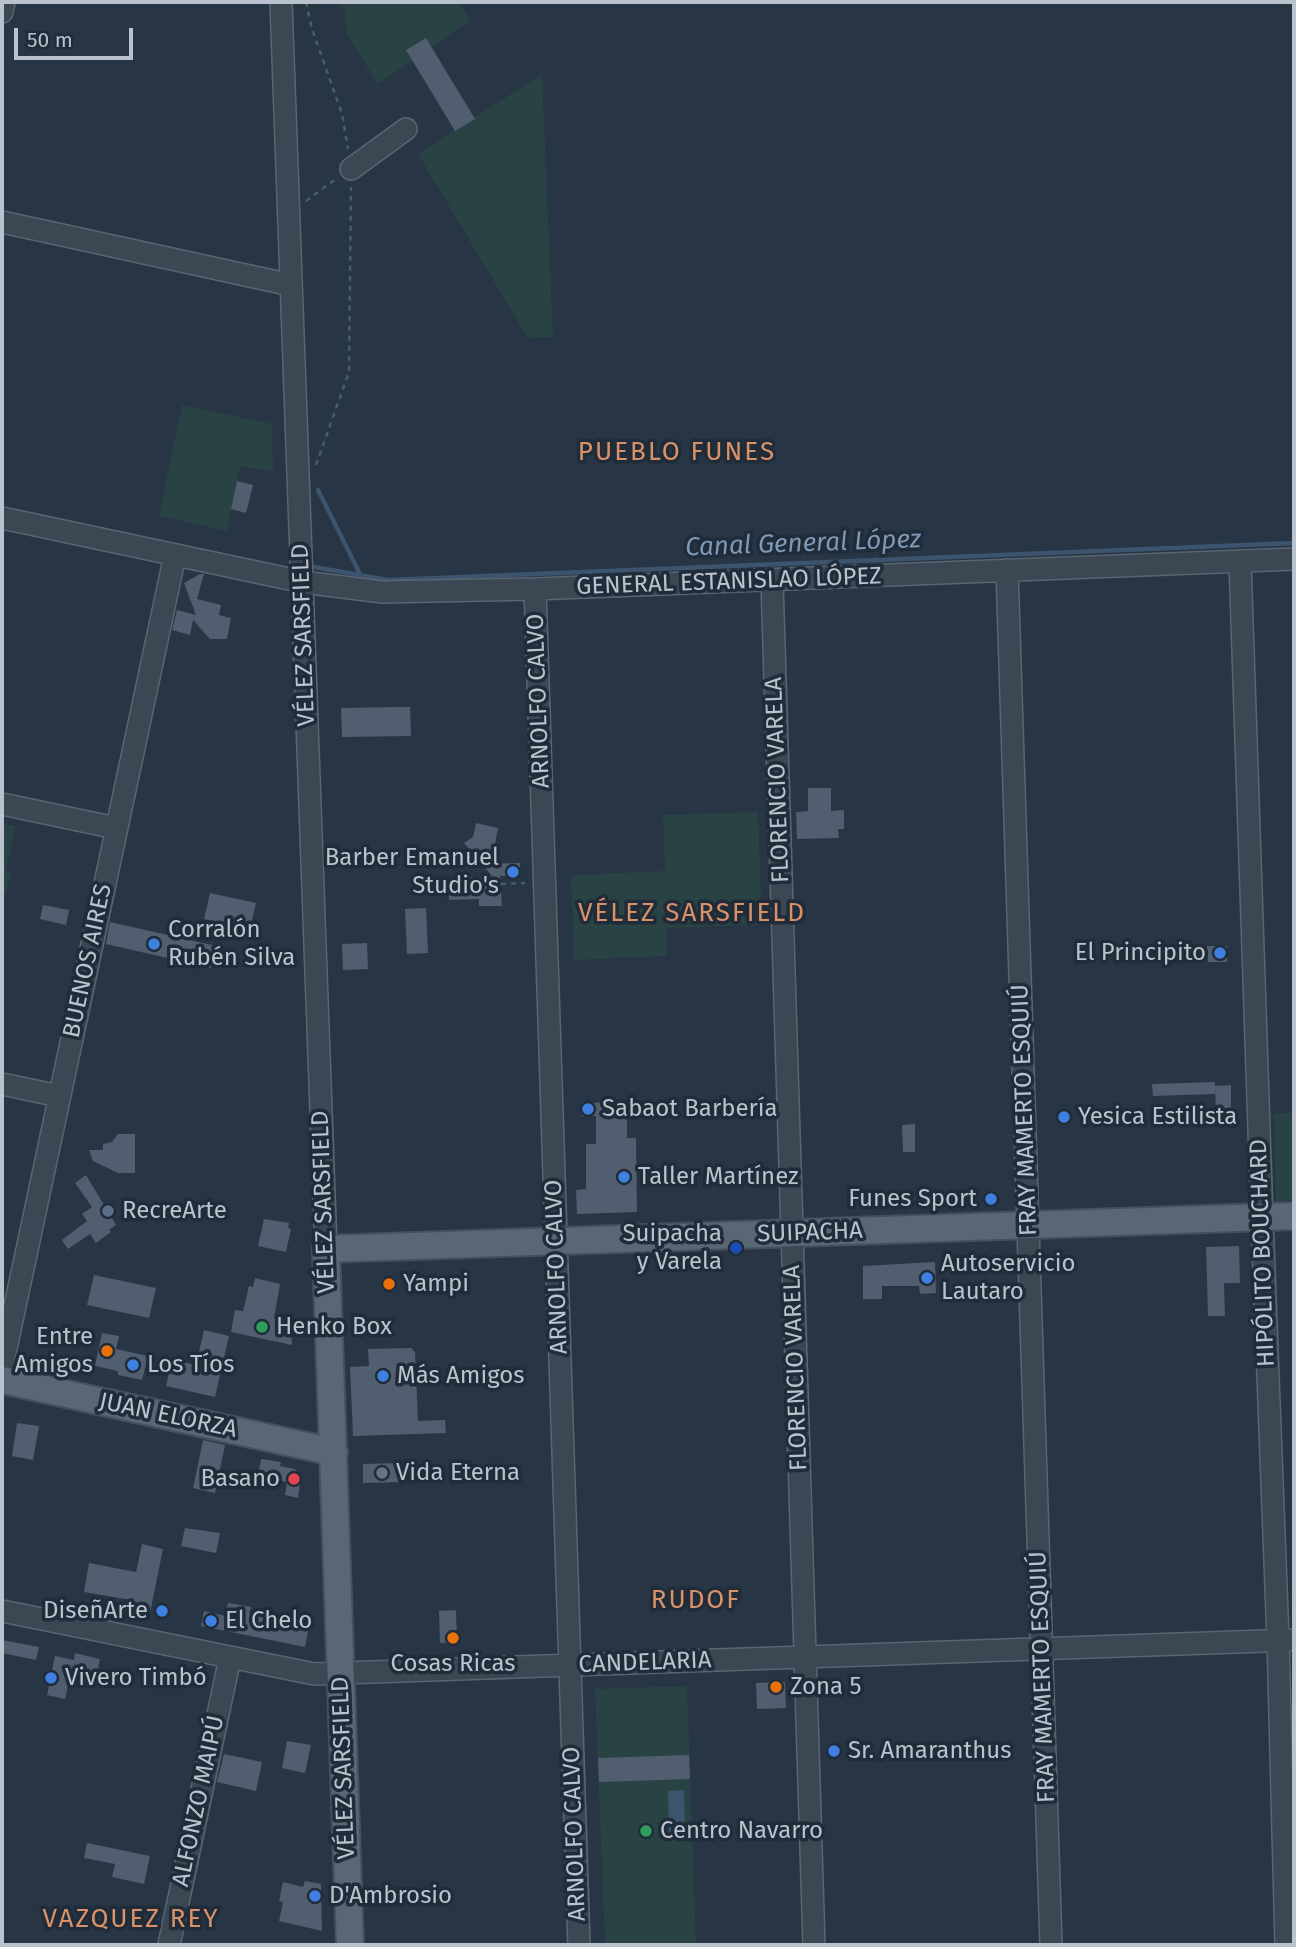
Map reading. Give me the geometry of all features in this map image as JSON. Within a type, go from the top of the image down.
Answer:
[{"type":"main road","name":"SUIPACHA","points":[[326,1249],[1294,1216]]},
{"type":"main road","name":"VÉLEZ SARSFIELD","points":[[326,1249],[350,1945]]},
{"type":"main road","name":"JUAN ELORZA","points":[[2,1380],[334,1452]]},
{"type":"street","points":[[2,12],[4,2]]},
{"type":"street","name":"VÉLEZ SARSFIELD","points":[[281,2],[326,1249]]},
{"type":"street","points":[[351,169],[406,129]]},
{"type":"street","points":[[2,222],[291,285]]},
{"type":"street","name":"GENERAL ESTANISLAO LÓPEZ","points":[[2,518],[303,582],[382,592],[772,581],[1294,559]]},
{"type":"street","name":"BUENOS AIRES","points":[[2,1367],[175,555]]},
{"type":"street","name":"HIPÓLITO BOUCHARD","points":[[1240,561],[1262,1218],[1286,1640],[1286,1945]]},
{"type":"street","name":"FRAY MAMERTO ESQUIÚ","points":[[1007,570],[1051,1945]]},
{"type":"street","name":"FLORENCIO VARELA","points":[[772,581],[814,1945]]},
{"type":"street","name":"ARNOLFO CALVO","points":[[536,589],[579,1945]]},
{"type":"street","points":[[2,804],[117,828]]},
{"type":"street","points":[[2,1084],[59,1096]]},
{"type":"street","name":"CANDELARIA","points":[[2,1611],[314,1674],[1286,1640]]},
{"type":"street","name":"ALFONZO MAIPÚ","points":[[169,1945],[229,1657]]},
{"type":"path","points":[[306,2],[312,29],[342,114],[351,169],[349,372],[316,468]]},
{"type":"path","points":[[289,213],[351,169]]},
{"type":"path","points":[[501,884],[545,882]]},
{"type":"green space","points":[[335,2],[459,2],[470,21],[378,84],[346,33],[345,8]]},
{"type":"green space","points":[[542,74],[553,337],[528,338],[418,154]]},
{"type":"green space","points":[[182,405],[272,424],[273,472],[240,466],[227,531],[159,516]]},
{"type":"green space","points":[[758,812],[762,925],[666,928],[666,956],[574,960],[571,875],[665,871],[663,815]]},
{"type":"green space","points":[[2,824],[16,826],[6,870],[11,872],[6,895],[2,894]]},
{"type":"green space","points":[[1294,1113],[1294,1200],[1276,1201],[1274,1114]]},
{"type":"green space","name":"Centro Navarro","points":[[687,1686],[696,1945],[605,1945],[595,1689]]},
{"type":"water","points":[[684,1790],[685,1831],[669,1832],[668,1791]]},
{"type":"building","points":[[426,38],[475,119],[455,131],[406,50]]},
{"type":"building","points":[[237,481],[253,485],[246,513],[231,509]]},
{"type":"building","points":[[204,574],[197,599],[221,605],[219,615],[231,618],[227,639],[210,639],[193,620],[190,635],[172,630],[177,610],[196,615],[184,583]]},
{"type":"building","points":[[410,707],[411,736],[342,737],[341,708]]},
{"type":"building","points":[[808,788],[831,788],[831,811],[844,810],[844,829],[838,829],[839,838],[797,839],[796,812],[808,811]]},
{"type":"building","points":[[476,823],[498,828],[495,844],[486,864],[520,863],[520,875],[500,876],[502,906],[479,906],[479,899],[449,900],[449,878],[497,876],[492,876],[464,843],[473,837]]},
{"type":"building","points":[[210,893],[256,903],[250,929],[204,919]]},
{"type":"building","points":[[43,905],[69,910],[66,925],[40,919]]},
{"type":"building","points":[[426,908],[428,953],[407,954],[405,909]]},
{"type":"building","points":[[110,922],[216,946],[211,968],[106,944]]},
{"type":"building","points":[[367,943],[368,969],[343,970],[342,944]]},
{"type":"building","points":[[1207,946],[1227,946],[1227,962],[1208,962]]},
{"type":"building","points":[[1215,1082],[1215,1094],[1153,1096],[1152,1084]]},
{"type":"building","points":[[1231,1085],[1231,1111],[1216,1111],[1215,1086]]},
{"type":"building","points":[[627,1102],[627,1138],[636,1138],[637,1212],[577,1214],[576,1190],[586,1189],[586,1144],[596,1144],[596,1116],[582,1116],[582,1103]]},
{"type":"building","points":[[915,1124],[915,1152],[903,1152],[902,1125]]},
{"type":"building","points":[[118,1134],[135,1134],[135,1173],[118,1173],[93,1161],[89,1150],[103,1150],[103,1144],[112,1142]]},
{"type":"building","points":[[86,1175],[116,1225],[96,1243],[90,1234],[68,1249],[62,1240],[87,1221],[82,1214],[92,1207],[75,1183]]},
{"type":"building","points":[[264,1219],[289,1223],[288,1228],[291,1229],[286,1252],[258,1246]]},
{"type":"building","points":[[1239,1246],[1240,1283],[1224,1283],[1225,1316],[1208,1316],[1206,1247]]},
{"type":"building","points":[[935,1262],[936,1293],[920,1294],[919,1286],[882,1286],[882,1299],[863,1299],[863,1266]]},
{"type":"building","points":[[94,1275],[156,1288],[149,1318],[87,1305]]},
{"type":"building","points":[[255,1278],[280,1284],[274,1318],[291,1322],[292,1345],[231,1332],[235,1310],[243,1311],[249,1286],[253,1287]]},
{"type":"building","points":[[204,1330],[229,1336],[215,1397],[166,1386],[172,1360],[196,1365]]},
{"type":"building","points":[[102,1333],[119,1336],[116,1349],[148,1356],[142,1380],[95,1366]]},
{"type":"building","points":[[411,1348],[415,1352],[418,1421],[445,1420],[446,1433],[353,1436],[350,1367],[369,1366],[368,1349]]},
{"type":"building","points":[[17,1423],[39,1426],[33,1460],[12,1456]]},
{"type":"building","points":[[203,1440],[225,1445],[215,1493],[193,1488]]},
{"type":"building","points":[[261,1459],[281,1462],[280,1466],[295,1469],[301,1476],[298,1498],[285,1495],[287,1482],[258,1476]]},
{"type":"building","name":"Vida Eterna","points":[[400,1463],[401,1482],[363,1483],[363,1464]]},
{"type":"building","points":[[185,1528],[220,1533],[216,1553],[181,1546]]},
{"type":"building","points":[[142,1544],[163,1549],[150,1613],[129,1608],[131,1600],[84,1592],[89,1563],[136,1572]]},
{"type":"building","points":[[228,1603],[251,1607],[249,1613],[309,1626],[305,1647],[201,1626],[204,1611],[225,1616]]},
{"type":"building","points":[[456,1610],[457,1642],[440,1643],[439,1611]]},
{"type":"building","points":[[2,1640],[39,1647],[36,1660],[2,1653]]},
{"type":"building","points":[[75,1653],[100,1659],[94,1686],[69,1681],[65,1699],[47,1695],[55,1656],[74,1660]]},
{"type":"building","points":[[785,1682],[786,1708],[757,1709],[756,1683]]},
{"type":"building","points":[[287,1741],[311,1745],[305,1773],[282,1768]]},
{"type":"building","points":[[224,1754],[262,1762],[256,1791],[217,1782]]},
{"type":"building","points":[[689,1755],[690,1779],[599,1782],[598,1758]]},
{"type":"building","points":[[87,1843],[150,1856],[144,1884],[112,1877],[115,1864],[84,1858]]},
{"type":"building","points":[[305,1881],[321,1884],[322,1931],[279,1921],[283,1882],[303,1887]]},
{"type":"waterway","points":[[318,490],[361,576]]},
{"type":"waterway","name":"Canal General López","points":[[314,567],[388,580],[1294,543]]},
{"type":"place","name":"Barber Emanuel Studio's","points":[[513,872]]},
{"type":"place","name":"Corralón Rubén Silva","points":[[154,944]]},
{"type":"place","name":"El Principito","points":[[1220,953]]},
{"type":"place","name":"Sabaot Barbería","points":[[588,1109]]},
{"type":"place","name":"Yesica Estilista","points":[[1064,1117]]},
{"type":"place","name":"Taller Martínez","points":[[624,1177]]},
{"type":"place","name":"Funes Sport","points":[[991,1199]]},
{"type":"place","name":"RecreArte","points":[[108,1211]]},
{"type":"place","name":"Suipacha y Varela","points":[[736,1248]]},
{"type":"place","name":"Autoservicio Lautaro","points":[[927,1278]]},
{"type":"place","name":"Yampi","points":[[389,1284]]},
{"type":"place","name":"Henko Box","points":[[262,1327]]},
{"type":"place","name":"Entre Amigos","points":[[107,1351]]},
{"type":"place","name":"Los Tíos","points":[[133,1365]]},
{"type":"place","name":"Más Amigos","points":[[383,1376]]},
{"type":"place","name":"Vida Eterna","points":[[382,1473]]},
{"type":"place","name":"Basano","points":[[294,1479]]},
{"type":"place","name":"DiseñArte","points":[[162,1611]]},
{"type":"place","name":"El Chelo","points":[[211,1621]]},
{"type":"place","name":"Cosas Ricas","points":[[453,1638]]},
{"type":"place","name":"Vivero Timbó","points":[[51,1678]]},
{"type":"place","name":"Zona 5","points":[[776,1687]]},
{"type":"place","name":"Sr. Amaranthus","points":[[834,1751]]},
{"type":"place","name":"Centro Navarro","points":[[646,1831]]},
{"type":"place","name":"D'Ambrosio","points":[[315,1896]]},
{"type":"district","name":"PUEBLO FUNES","points":[[677,453]]},
{"type":"district","name":"VÉLEZ SARSFIELD","points":[[692,914]]},
{"type":"district","name":"RUDOF","points":[[696,1601]]},
{"type":"district","name":"VAZQUEZ REY","points":[[131,1920]]}]
